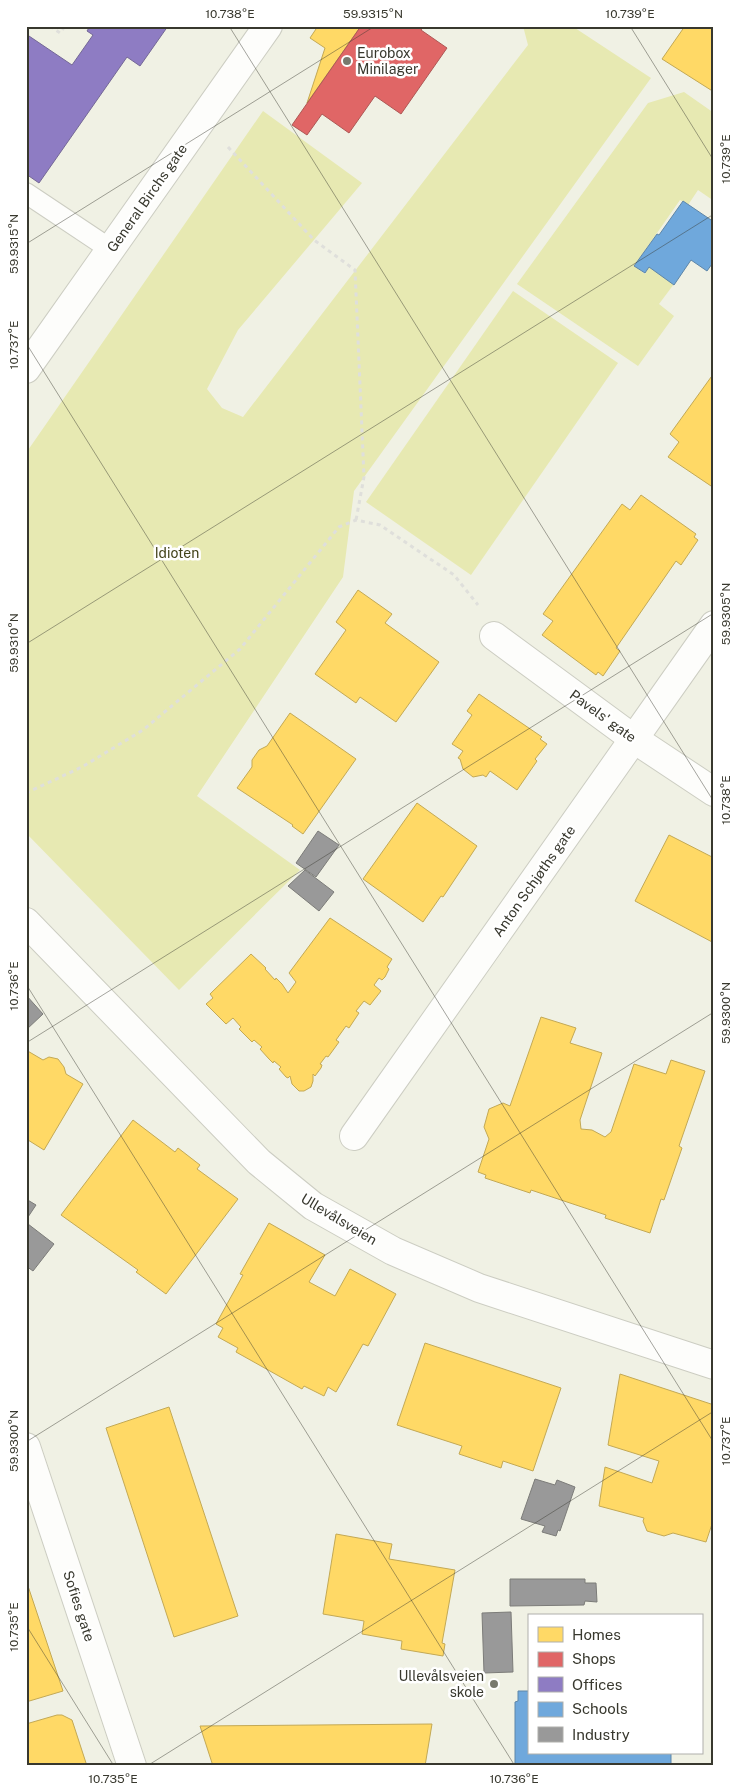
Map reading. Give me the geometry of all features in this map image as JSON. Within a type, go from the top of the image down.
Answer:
[{"type":"street","name":"General Birchs gate","points":[[26,369],[268,26]]},
{"type":"street","name":"Anton Schjøths gate","points":[[354,1136],[714,625]]},
{"type":"street","name":"Pavels' gate","points":[[494,636],[634,739],[714,792]]},
{"type":"street","name":"Ullevålsveien","points":[[26,922],[259,1162],[313,1206],[393,1251],[479,1288],[714,1365]]},
{"type":"street","name":"Sofies gate","points":[[26,1447],[132,1766]]},
{"type":"lane","points":[[26,193],[110,249]]},
{"type":"path","points":[[50,26],[60,33],[65,26]]},
{"type":"path","points":[[228,147],[314,240],[355,270],[364,477],[356,520]]},
{"type":"path","points":[[26,793],[82,767],[143,730],[240,649],[339,527],[356,520],[380,525],[454,575],[486,615],[494,636]]},
{"type":"green space","name":"Idioten","points":[[523,26],[572,26],[651,78],[354,491],[343,577],[197,796],[300,870],[179,990],[26,833],[26,453],[263,111],[362,183],[238,330],[207,389],[222,408],[243,417],[528,45]]},
{"type":"green space","points":[[684,92],[714,113],[714,201],[698,190],[688,205],[680,200],[634,266],[645,274],[649,267],[674,284],[659,304],[674,316],[638,366],[517,284],[648,103]]},
{"type":"green space","points":[[513,291],[618,363],[471,575],[366,502]]},
{"type":"building: Homes","points":[[318,26],[361,26],[307,103],[325,48],[310,38]]},
{"type":"building: Homes","points":[[685,26],[714,26],[714,92],[662,59]]},
{"type":"building: Homes","points":[[714,373],[714,488],[668,457],[679,442],[670,434]]},
{"type":"building: Homes","points":[[641,495],[696,534],[694,537],[698,540],[681,565],[676,561],[616,648],[620,651],[603,676],[598,672],[596,675],[542,635],[553,621],[543,614],[622,504],[630,510]]},
{"type":"building: Homes","points":[[358,590],[392,614],[385,623],[439,662],[396,722],[360,697],[356,703],[315,674],[346,630],[336,622]]},
{"type":"building: Homes","points":[[479,694],[542,737],[540,739],[547,744],[535,759],[537,761],[517,790],[490,771],[486,777],[483,775],[473,777],[463,769],[458,758],[463,751],[452,744],[472,715],[467,711]]},
{"type":"building: Homes","points":[[290,713],[356,759],[303,834],[293,825],[237,788],[252,767],[252,760],[259,750],[267,746]]},
{"type":"building: Homes","points":[[417,803],[477,846],[443,897],[441,896],[423,922],[363,879]]},
{"type":"building: Homes","points":[[669,835],[714,858],[714,943],[635,901]]},
{"type":"building: Homes","points":[[330,918],[392,959],[387,967],[389,969],[385,977],[382,980],[379,978],[374,985],[381,991],[370,1005],[364,1001],[356,1011],[359,1013],[349,1028],[346,1026],[336,1040],[339,1042],[320,1064],[322,1065],[321,1068],[315,1076],[313,1074],[311,1087],[304,1091],[299,1091],[292,1084],[290,1076],[286,1077],[279,1069],[281,1067],[274,1061],[273,1063],[260,1049],[262,1047],[254,1040],[252,1042],[239,1029],[241,1027],[233,1018],[226,1024],[206,1004],[213,998],[210,994],[251,954],[266,968],[275,980],[276,978],[282,984],[288,993],[296,982],[289,973]]},
{"type":"building: Homes","points":[[541,1017],[576,1028],[570,1043],[602,1053],[580,1120],[581,1129],[592,1130],[605,1137],[611,1132],[634,1064],[666,1074],[671,1060],[705,1071],[679,1146],[682,1148],[664,1200],[661,1199],[650,1233],[605,1218],[606,1215],[531,1190],[530,1193],[485,1178],[486,1175],[478,1172],[489,1139],[484,1127],[489,1109],[503,1103],[510,1106]]},
{"type":"building: Homes","points":[[26,1050],[43,1060],[49,1057],[58,1059],[64,1067],[66,1074],[83,1084],[44,1150],[28,1140],[26,1142]]},
{"type":"building: Homes","points":[[133,1120],[175,1152],[178,1148],[200,1165],[197,1169],[238,1199],[166,1294],[136,1272],[138,1270],[61,1215]]},
{"type":"building: Homes","points":[[269,1223],[325,1255],[309,1282],[335,1296],[350,1269],[396,1294],[368,1346],[363,1344],[336,1392],[328,1387],[324,1396],[304,1386],[302,1389],[236,1352],[238,1348],[218,1337],[223,1328],[216,1324],[243,1275],[240,1274]]},
{"type":"building: Homes","points":[[425,1343],[561,1388],[533,1471],[503,1461],[501,1468],[459,1454],[462,1446],[397,1425]]},
{"type":"building: Homes","points":[[620,1374],[714,1405],[714,1518],[706,1542],[673,1533],[664,1536],[647,1531],[643,1521],[644,1518],[599,1506],[605,1467],[652,1483],[659,1461],[608,1445]]},
{"type":"building: Homes","points":[[169,1407],[238,1616],[174,1637],[106,1428]]},
{"type":"building: Homes","points":[[336,1534],[392,1544],[389,1559],[455,1570],[442,1643],[445,1644],[443,1656],[401,1649],[402,1641],[362,1634],[364,1621],[323,1614]]},
{"type":"building: Homes","points":[[26,1580],[63,1691],[26,1702]]},
{"type":"building: Homes","points":[[62,1715],[72,1720],[87,1766],[26,1766],[26,1724]]},
{"type":"building: Homes","points":[[432,1724],[425,1766],[213,1766],[200,1726]]},
{"type":"building: Shops","points":[[361,26],[424,26],[421,30],[447,48],[401,114],[375,96],[349,133],[322,114],[307,135],[292,125]]},
{"type":"building: Offices","points":[[90,26],[168,26],[140,66],[127,57],[39,183],[26,174],[26,34],[72,65],[93,35],[87,31]]},
{"type":"building: Schools","points":[[683,201],[714,222],[714,261],[707,271],[691,260],[674,285],[649,267],[645,273],[634,266]]},
{"type":"building: Schools","points":[[518,1691],[528,1691],[528,1754],[671,1754],[671,1766],[515,1766],[515,1702],[518,1701]]},
{"type":"building: Industry","points":[[318,831],[339,845],[316,877],[296,863]]},
{"type":"building: Industry","points":[[305,870],[334,892],[319,911],[288,886]]},
{"type":"building: Industry","points":[[26,995],[43,1014],[26,1030]]},
{"type":"building: Industry","points":[[26,1199],[36,1205],[26,1220]]},
{"type":"building: Industry","points":[[28,1224],[54,1244],[33,1271],[26,1266],[26,1227]]},
{"type":"building: Industry","points":[[535,1479],[555,1485],[557,1480],[575,1487],[560,1531],[558,1530],[556,1536],[542,1532],[545,1526],[521,1519]]},
{"type":"building: Industry","points":[[510,1579],[585,1579],[585,1583],[596,1583],[597,1602],[585,1601],[584,1605],[510,1606]]},
{"type":"building: Industry","points":[[511,1612],[513,1672],[484,1673],[482,1613]]},
{"type":"place","name":"Eurobox Minilager","points":[[347,61]]},
{"type":"place","name":"Ullevålsveien skole","points":[[494,1684]]}]
